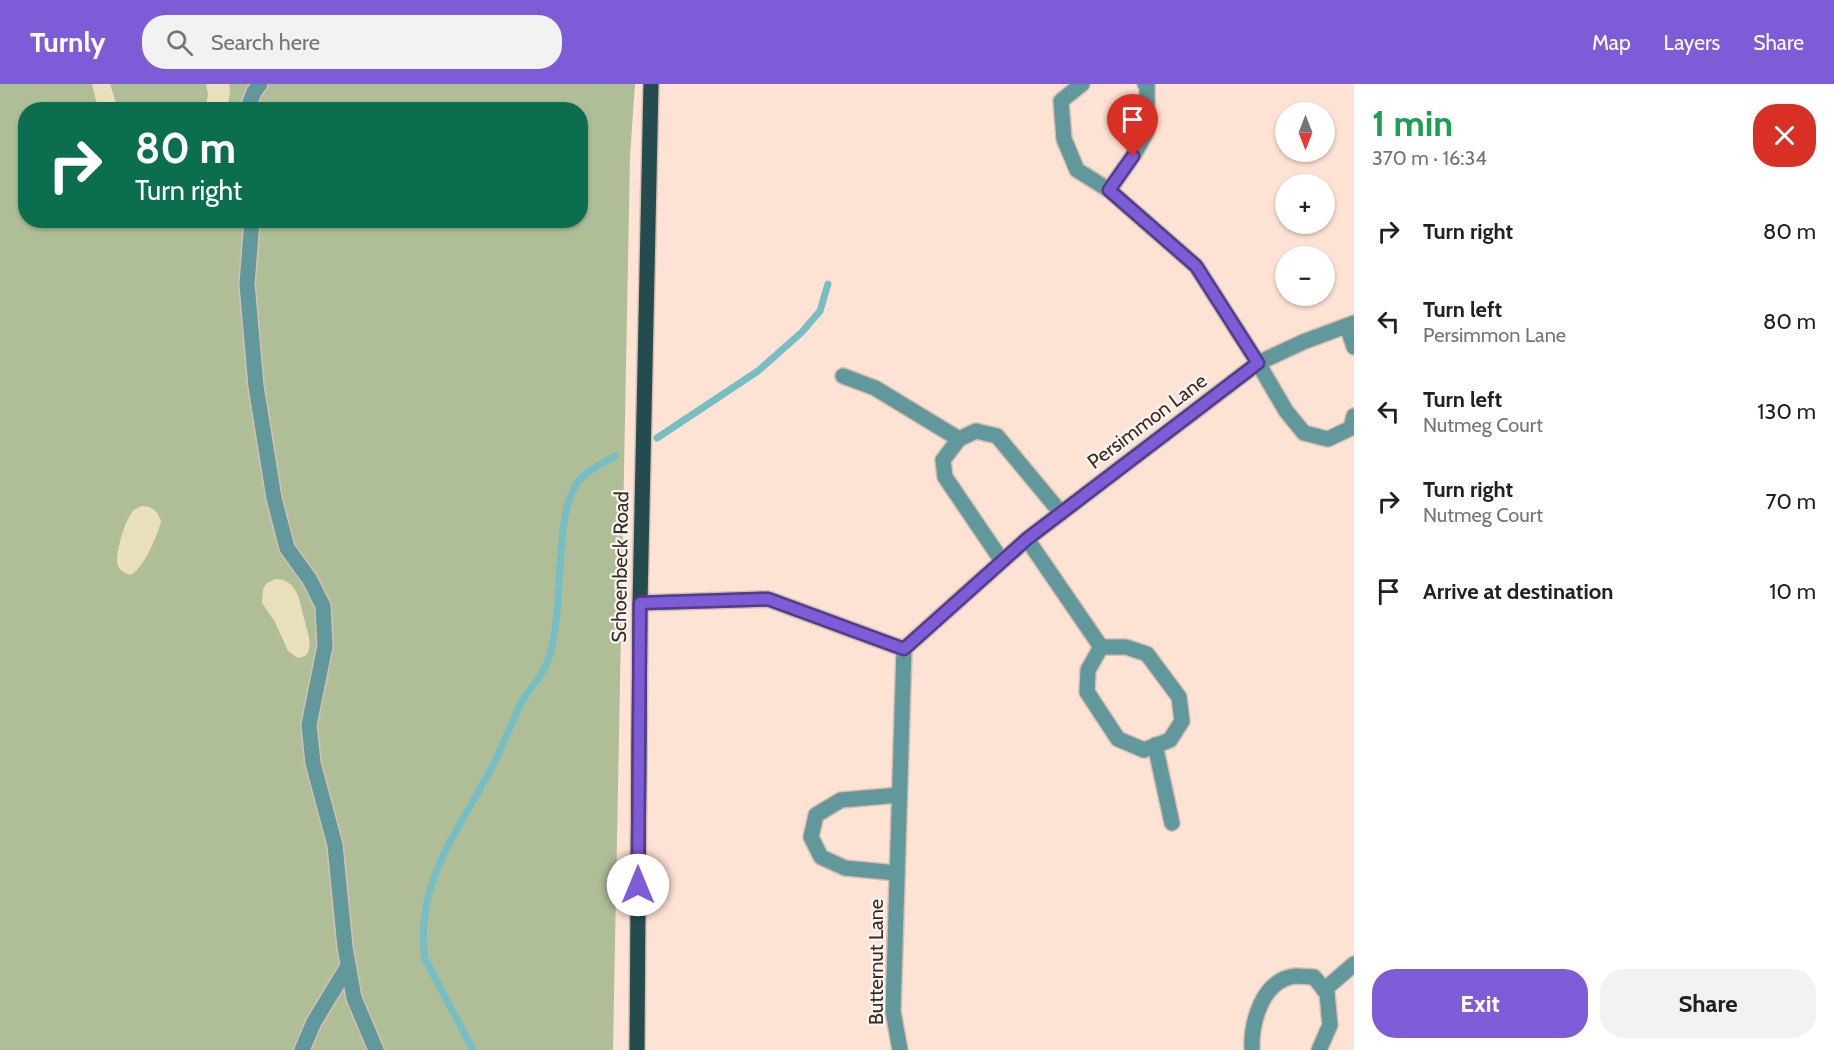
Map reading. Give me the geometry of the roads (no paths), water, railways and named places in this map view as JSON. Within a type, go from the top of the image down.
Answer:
[{"type":"main road","name":"Schoenbeck Road","points":[[637,1050],[640,603],[651,84]]},
{"type":"street","points":[[250,102],[260,84]]},
{"type":"street","points":[[1082,84],[1061,101],[1064,139],[1077,170],[1109,190],[1196,266],[1286,411],[1304,433],[1328,439],[1351,428],[1354,416]]},
{"type":"street","points":[[1109,190],[1147,131],[1147,86],[1145,84]]},
{"type":"street","points":[[251,228],[247,284],[256,386],[274,498],[287,548],[310,580],[323,606],[325,646],[309,725],[313,764],[335,845],[348,966],[354,998],[376,1050]]},
{"type":"street","name":"Persimmon Lane","points":[[904,649],[1027,539],[1258,363],[1303,342],[1351,325],[1354,347]]},
{"type":"street","points":[[843,375],[875,388],[959,439]]},
{"type":"street","points":[[1002,561],[945,477],[943,460],[959,439],[976,431],[997,436],[1061,513]]},
{"type":"street","points":[[1027,539],[1101,647]]},
{"type":"street","points":[[640,603],[768,599],[904,649]]},
{"type":"street","points":[[1101,647],[1126,647],[1147,654],[1179,698],[1182,721],[1170,740],[1144,750],[1118,739],[1087,692],[1088,670],[1101,647]]},
{"type":"street","name":"Butternut Lane","points":[[900,1050],[893,1011],[904,649]]},
{"type":"street","points":[[1155,745],[1172,823]]},
{"type":"street","name":"Butternut Lane","points":[[897,873],[845,868],[821,857],[812,837],[816,815],[841,800],[899,795]]},
{"type":"street","points":[[1324,990],[1354,964]]},
{"type":"street","points":[[302,1050],[314,1022],[348,966]]},
{"type":"street","points":[[1252,1050],[1259,1006],[1275,985],[1294,976],[1314,977],[1327,993],[1330,1025],[1319,1050]]},
{"type":"waterway","points":[[657,438],[758,371],[802,332],[820,311],[828,284]]},
{"type":"waterway","points":[[473,1050],[425,959],[423,931],[426,905],[442,857],[493,765],[521,703],[548,661],[556,621],[565,516],[573,490],[581,478],[615,456]]}]
